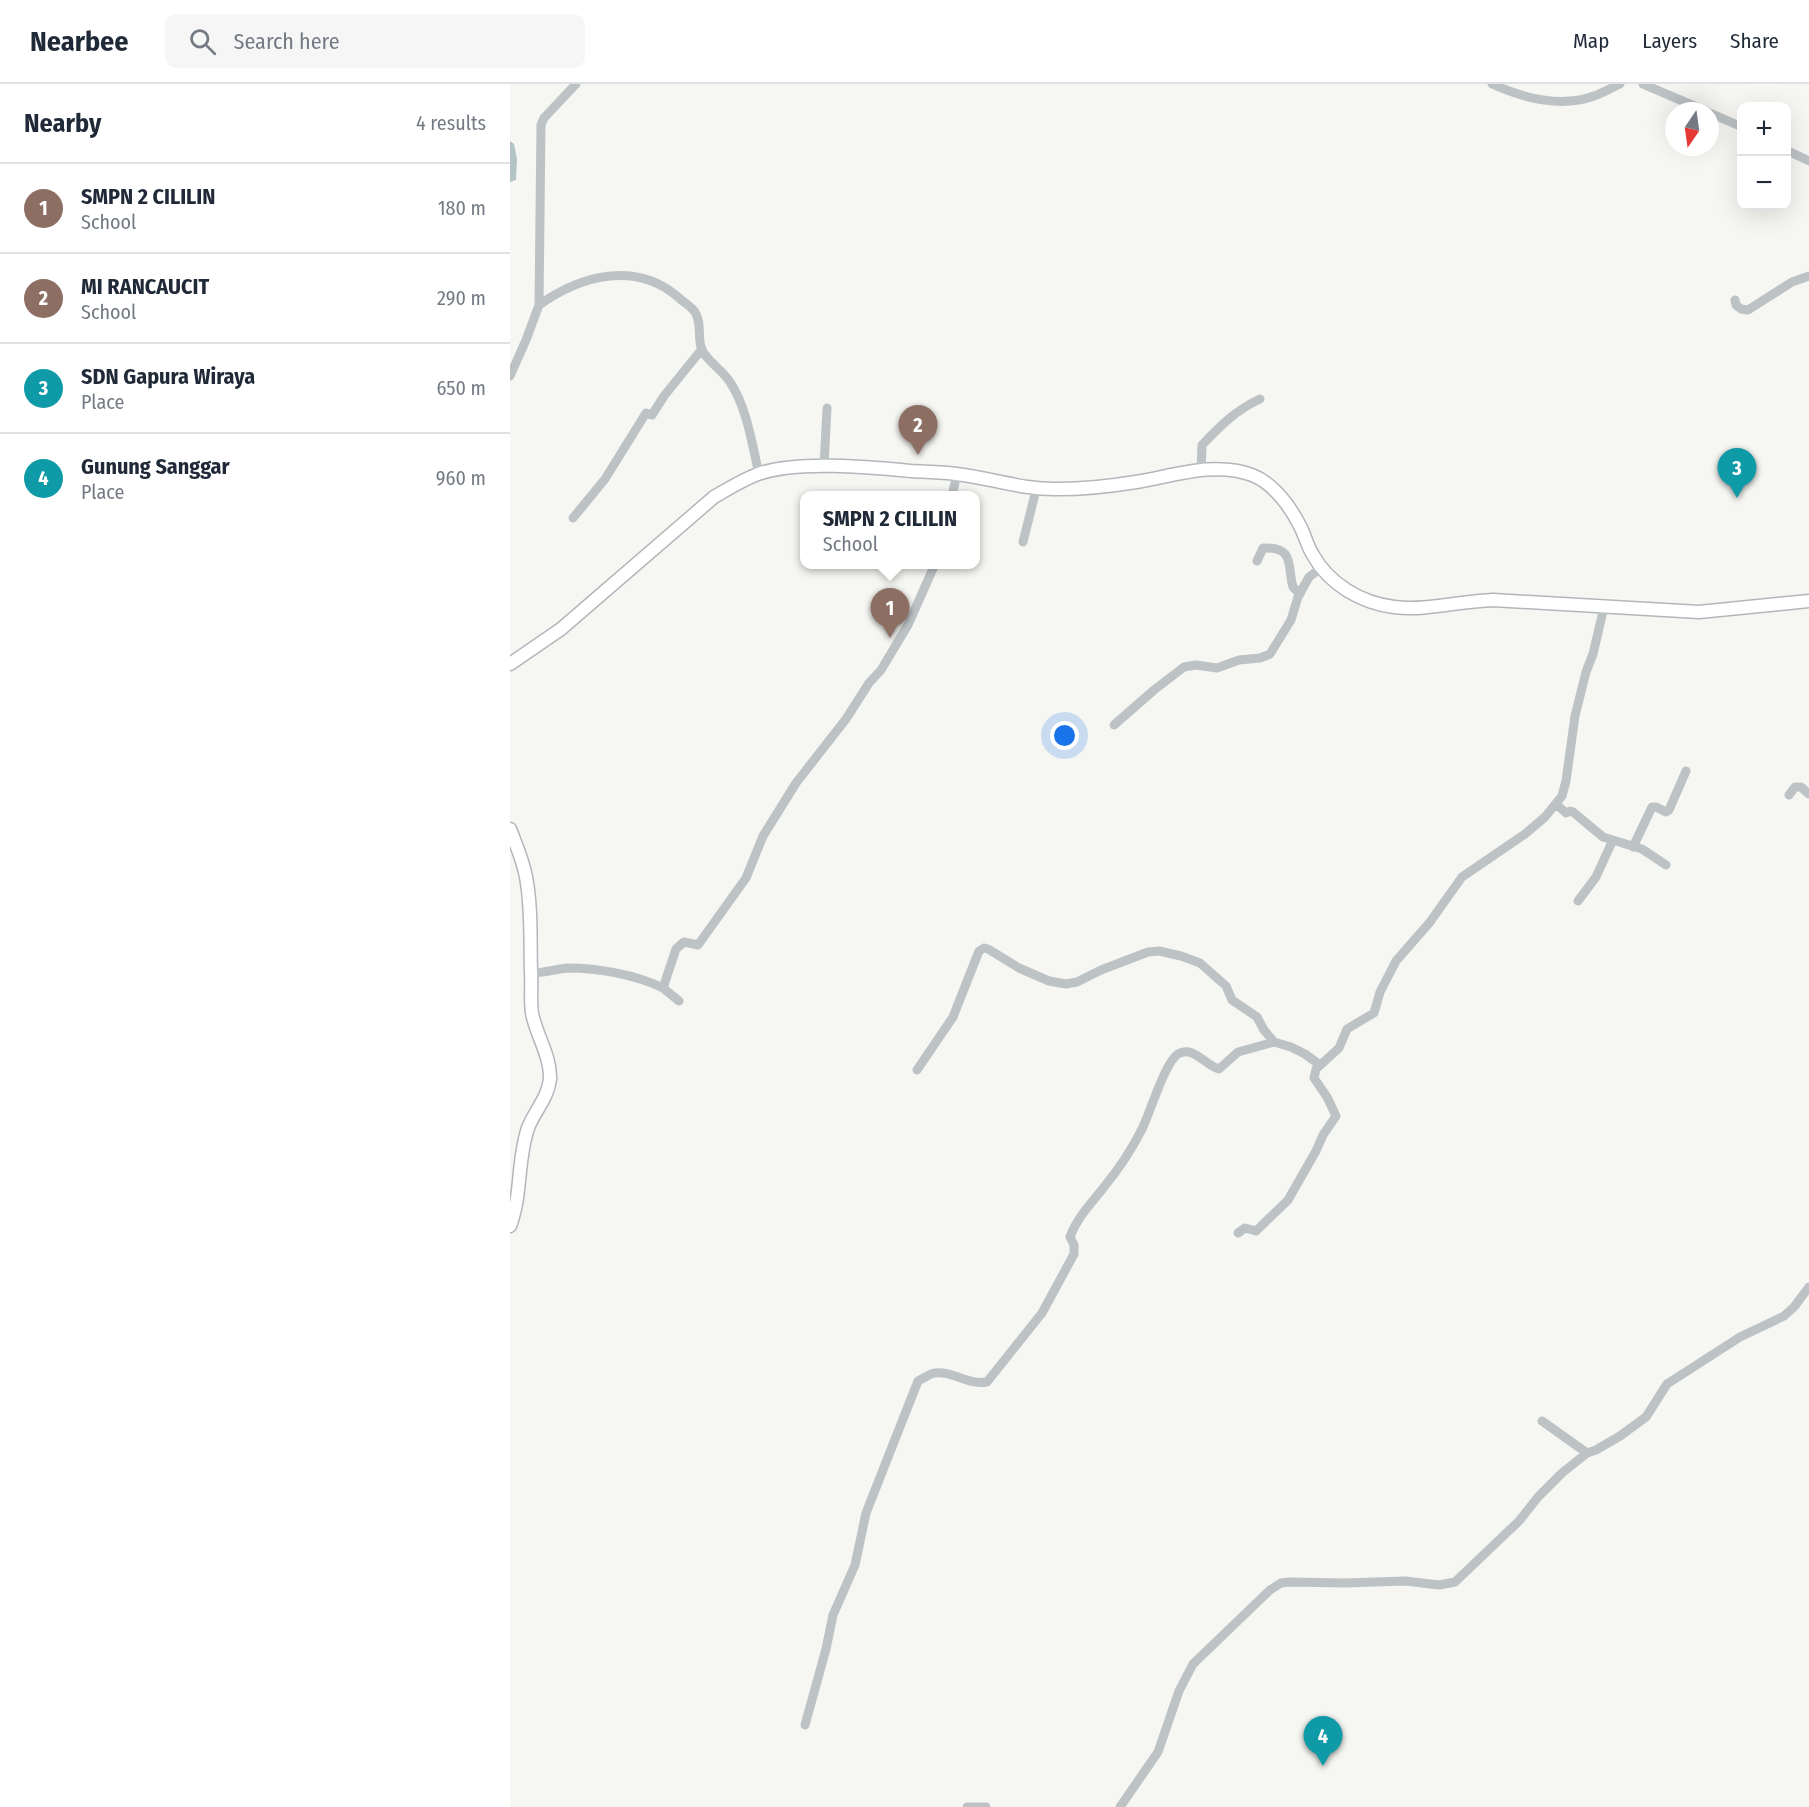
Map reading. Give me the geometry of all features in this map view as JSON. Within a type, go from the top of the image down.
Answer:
[{"type":"main road","points":[[510,664],[561,629],[714,497],[731,486],[759,474],[824,466],[957,474],[1036,490],[1132,483],[1201,470],[1226,468],[1264,480],[1274,489],[1300,525],[1312,554],[1321,568],[1340,586],[1352,594],[1375,603],[1395,607],[1443,606],[1469,601],[1493,600],[1699,612],[1809,601]]},
{"type":"main road","points":[[510,829],[523,863],[526,879],[532,974],[531,1000],[533,1015],[549,1067],[550,1079],[545,1098],[530,1124],[525,1140],[516,1203],[510,1226]]},
{"type":"street","points":[[510,376],[539,305],[541,125],[544,118],[576,84]]},
{"type":"street","points":[[1492,84],[1535,99],[1570,101],[1593,96],[1620,84]]},
{"type":"street","points":[[1643,84],[1685,102]]},
{"type":"street","points":[[1719,117],[1737,125]]},
{"type":"street","points":[[1791,152],[1809,161]]},
{"type":"street","points":[[539,305],[585,282],[620,274],[637,276],[672,292],[695,313],[700,327],[702,349],[723,372],[738,396],[759,474]]},
{"type":"street","points":[[1735,300],[1736,305],[1741,309],[1748,310],[1792,282],[1809,276]]},
{"type":"street","points":[[573,518],[605,479],[646,413],[652,415],[664,396],[702,349]]},
{"type":"street","points":[[1201,470],[1202,445],[1232,415],[1260,399]]},
{"type":"street","points":[[824,466],[827,408]]},
{"type":"street","points":[[953,491],[957,474]]},
{"type":"street","points":[[1023,542],[1036,490]]},
{"type":"street","points":[[1257,561],[1263,548],[1278,550],[1285,555],[1290,564],[1293,587],[1300,594]]},
{"type":"street","points":[[1114,725],[1154,690],[1184,668],[1196,666],[1217,668],[1239,660],[1260,658],[1270,654],[1291,620],[1309,577],[1321,568]]},
{"type":"street","points":[[663,988],[678,947],[684,942],[698,945],[701,941],[746,878],[763,836],[791,791],[846,719],[869,683],[881,670],[908,625],[933,569]]},
{"type":"street","points":[[1238,1233],[1245,1228],[1256,1231],[1283,1206],[1316,1151],[1336,1116],[1313,1076],[1320,1065],[1339,1048],[1347,1029],[1374,1013],[1380,992],[1396,961],[1430,922],[1462,877],[1525,834],[1556,804],[1565,789],[1575,716],[1604,607]]},
{"type":"street","points":[[1633,847],[1652,807],[1666,812],[1669,810],[1686,771]]},
{"type":"street","points":[[1789,795],[1795,787],[1809,794]]},
{"type":"street","points":[[1556,804],[1566,813],[1573,812],[1589,827],[1612,842],[1648,852],[1666,865]]},
{"type":"street","points":[[1578,901],[1596,877],[1612,842]]},
{"type":"street","points":[[917,1070],[953,1017],[979,951],[984,948],[1048,981],[1066,984],[1077,982],[1148,952],[1159,951],[1181,956],[1200,963],[1226,986],[1232,1000],[1257,1017],[1274,1042]]},
{"type":"street","points":[[532,974],[567,968],[608,971],[652,982],[679,1001]]},
{"type":"street","points":[[805,1725],[833,1615],[855,1565],[866,1513],[918,1381],[932,1374],[944,1373],[978,1384],[987,1382],[1042,1313],[1074,1254],[1074,1245],[1070,1237],[1072,1229],[1106,1186],[1142,1130],[1168,1068],[1177,1054],[1193,1053],[1219,1070],[1238,1052],[1274,1042],[1305,1054],[1320,1065]]},
{"type":"street","points":[[1120,1807],[1158,1752],[1179,1691],[1193,1664],[1270,1590],[1281,1583],[1289,1582],[1405,1581],[1439,1585],[1455,1582],[1519,1521],[1548,1486],[1587,1453],[1620,1436],[1646,1417],[1662,1391],[1673,1379],[1694,1368],[1740,1337],[1784,1316],[1809,1287]]},
{"type":"street","points":[[1542,1421],[1587,1453]]},
{"type":"street","points":[[967,1807],[986,1807]]},
{"type":"shaded area","points":[[510,141],[514,144],[517,159],[516,180],[510,182]]},
{"type":"place","name":"MI RANCAUCIT","points":[[918,455]]},
{"type":"place","name":"SDN Gapura Wiraya","points":[[1737,498]]},
{"type":"place","name":"SMPN 2 CILILIN","points":[[890,638]]},
{"type":"place","name":"Gunung Sanggar","points":[[1323,1766]]}]
